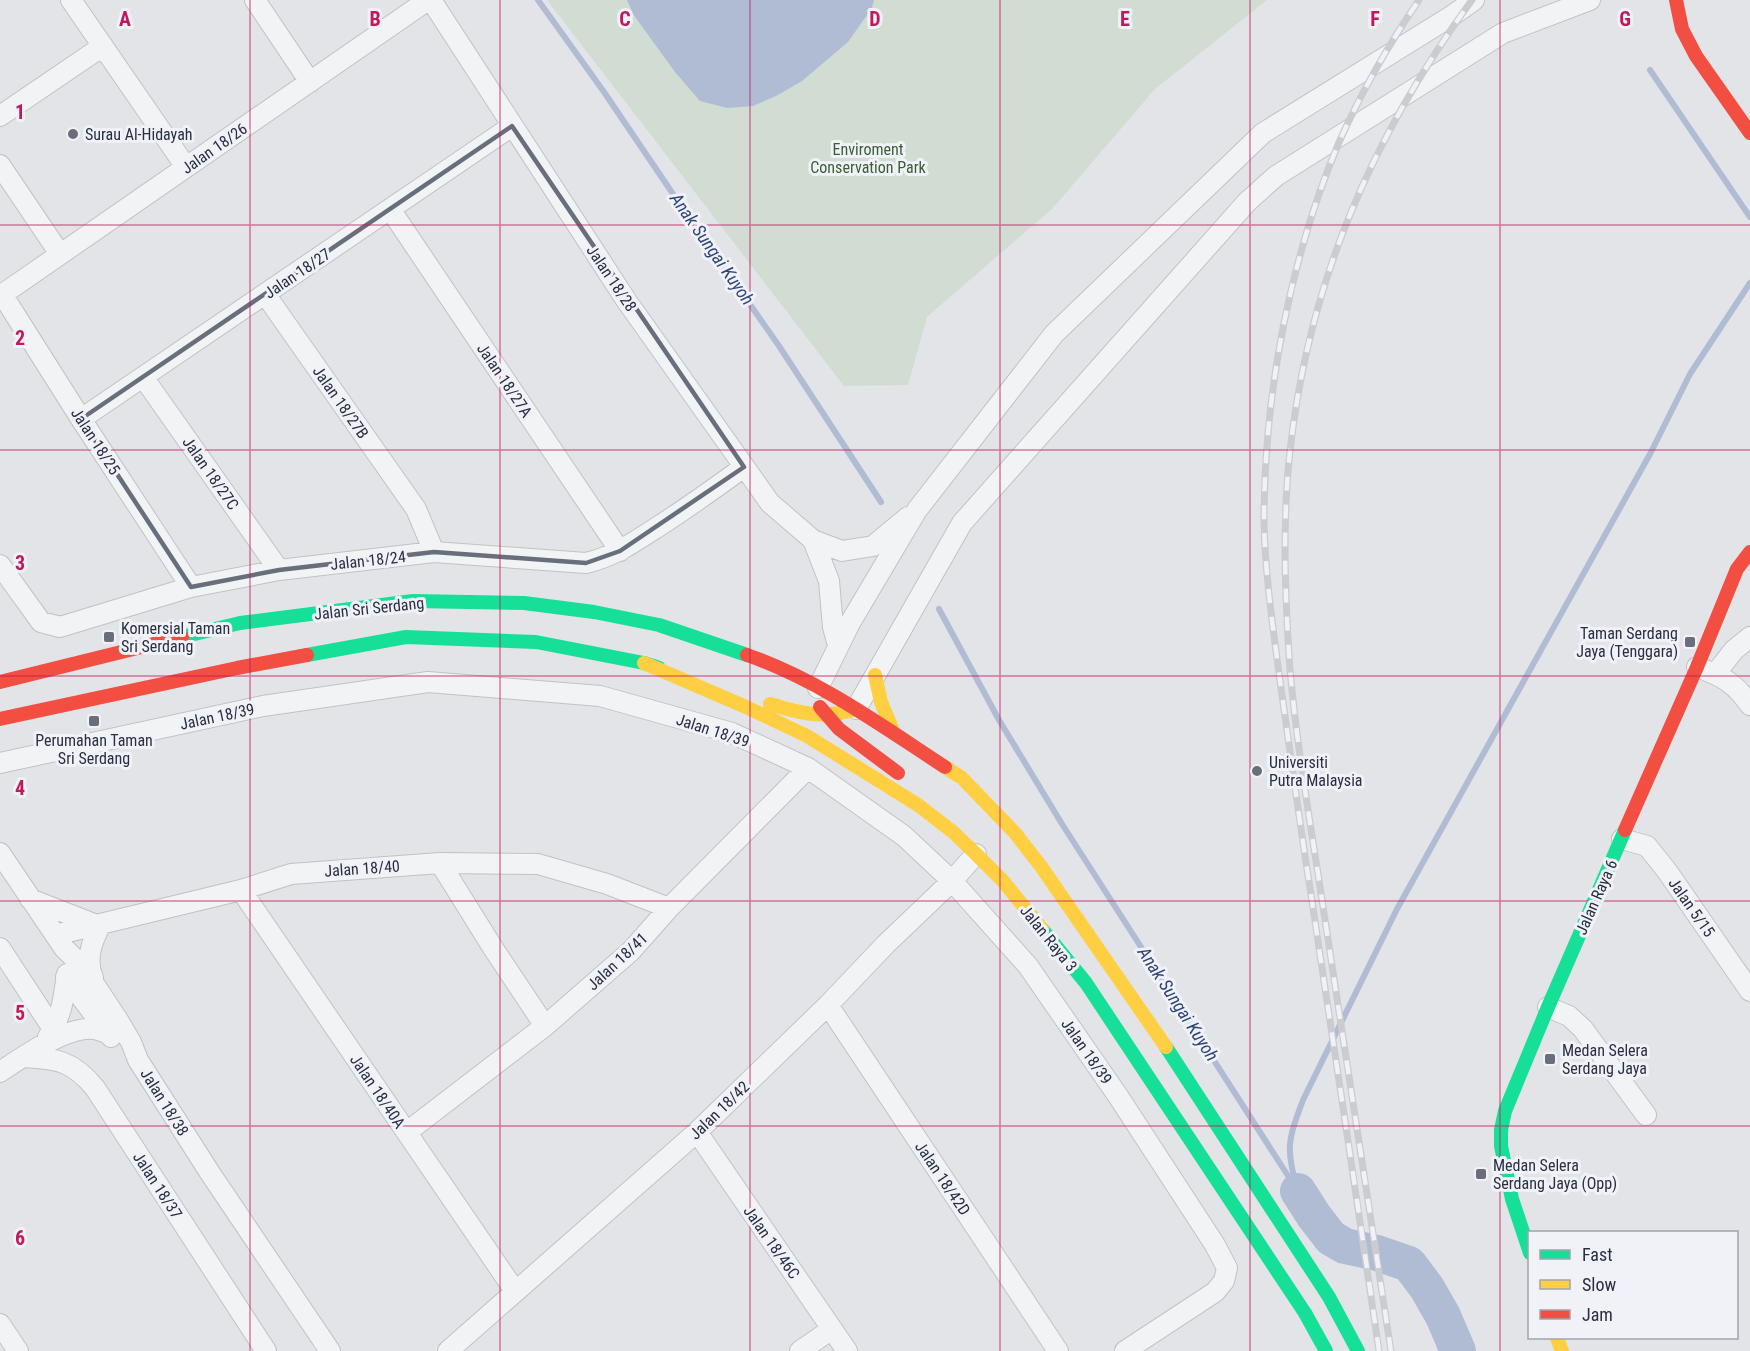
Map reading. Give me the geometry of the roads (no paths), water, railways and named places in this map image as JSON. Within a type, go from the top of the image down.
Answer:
[{"type":"street","points":[[71,0],[186,167]]},
{"type":"street","points":[[255,0],[310,82]]},
{"type":"street","name":"Jalan 18/26","points":[[1,295],[430,0]]},
{"type":"street","name":"Jalan 18/28","points":[[430,0],[626,300],[770,503],[813,540],[842,551],[873,546],[917,510]]},
{"type":"street","points":[[905,778],[839,729],[819,704],[811,684],[838,645],[917,510],[1054,334],[1263,133],[1474,0]]},
{"type":"street","points":[[644,663],[798,713],[828,717],[856,709],[962,523],[1247,202],[1276,176],[1503,33],[1590,0]]},
{"type":"street","points":[[1676,0],[1682,29],[1696,56],[1750,134]]},
{"type":"street","points":[[0,116],[103,46]]},
{"type":"street","name":"Jalan 18/27","points":[[81,419],[512,126]]},
{"type":"street","points":[[0,165],[60,254]]},
{"type":"street","name":"Jalan 18/27A","points":[[390,209],[620,551]]},
{"type":"street","name":"Jalan 18/27B","points":[[265,294],[416,509],[434,552]]},
{"type":"street","name":"Jalan 18/25","points":[[1,295],[191,587]]},
{"type":"street","name":"Jalan 18/27C","points":[[143,377],[279,570]]},
{"type":"street","name":"Jalan 18/24","points":[[0,566],[41,622],[60,627],[191,587],[279,570],[434,552],[586,563],[601,560],[620,551],[691,506],[744,467]]},
{"type":"street","name":"Jalan 18/28","points":[[813,540],[829,581],[833,627],[838,645]]},
{"type":"street","name":"Jalan Raya 6","points":[[1528,1247],[1512,1198],[1501,1146],[1501,1130],[1505,1111],[1622,839],[1706,670],[1737,569],[1750,552]]},
{"type":"street","name":"Jalan Sri Serdang","points":[[0,682],[240,623],[413,601],[524,603],[594,612],[659,625],[755,658],[811,684]]},
{"type":"street","name":"Jalan Sri Serdang","points":[[2,720],[237,668],[406,637],[536,642],[644,663]]},
{"type":"street","points":[[1706,670],[1750,637]]},
{"type":"street","name":"Jalan Raya 3","points":[[644,663],[807,736],[918,805],[952,832],[1003,881],[1086,983],[1305,1313],[1326,1351]]},
{"type":"street","points":[[1706,670],[1729,680],[1750,705]]},
{"type":"street","points":[[875,675],[880,702],[894,733]]},
{"type":"street","name":"Jalan 18/39","points":[[0,763],[263,706],[428,682],[600,696],[732,733],[808,768],[904,836],[952,881],[1028,966],[1215,1245],[1227,1268],[1224,1281],[1215,1292],[1125,1351]]},
{"type":"street","name":"Jalan Raya 3","points":[[811,684],[856,709],[962,778],[1015,833],[1040,865],[1188,1078],[1329,1296],[1358,1351]]},
{"type":"street","name":"Jalan 18/41","points":[[406,1132],[545,1026],[631,951],[669,908],[808,768]]},
{"type":"street","points":[[952,814],[988,855],[1003,881]]},
{"type":"street","name":"Jalan 5/15","points":[[1622,839],[1647,846],[1667,871],[1750,991]]},
{"type":"street","name":"Jalan 18/38","points":[[0,854],[55,935],[96,986],[131,1042],[138,1060],[210,1173],[330,1351]]},
{"type":"street","name":"Jalan 18/42","points":[[448,1351],[697,1132],[828,1005],[976,854]]},
{"type":"street","points":[[440,863],[545,1026]]},
{"type":"street","name":"Jalan 18/40","points":[[55,935],[241,890],[291,874],[440,863],[538,864],[607,885],[669,908]]},
{"type":"street","name":"Jalan 18/40A","points":[[241,890],[515,1291]]},
{"type":"street","points":[[30,899],[98,924],[89,959],[90,971],[96,986]]},
{"type":"street","points":[[0,948],[48,1036]]},
{"type":"street","points":[[0,1072],[48,1036],[64,1002],[70,953]]},
{"type":"street","points":[[66,977],[109,1034],[123,1049],[138,1060]]},
{"type":"street","name":"Jalan 18/42D","points":[[828,1005],[1058,1351]]},
{"type":"street","points":[[1548,1007],[1569,1016],[1583,1029],[1646,1115]]},
{"type":"street","points":[[48,1036],[95,1029],[109,1034]]},
{"type":"street","name":"Jalan 18/37","points":[[23,1057],[53,1059],[65,1063],[84,1075],[95,1088],[266,1351]]},
{"type":"street","name":"Jalan 18/46C","points":[[697,1132],[847,1351]]},
{"type":"street","points":[[0,1324],[10,1347]]},
{"type":"street","points":[[800,1351],[832,1329]]},
{"type":"water","points":[[627,0],[874,0],[872,8],[848,42],[802,81],[753,106],[727,108],[700,101],[675,72],[633,14]]},
{"type":"waterway","name":"Anak Sungai Kuyoh","points":[[538,0],[779,346],[881,502]]},
{"type":"waterway","points":[[1650,70],[1750,217]]},
{"type":"waterway","points":[[1298,1191],[1290,1154],[1291,1135],[1298,1114],[1397,909],[1650,454],[1690,374],[1750,283]]},
{"type":"waterway","name":"Anak Sungai Kuyoh","points":[[939,609],[999,720],[1062,824],[1292,1182]]},
{"type":"waterway","name":"Anak Sungai Kuyoh","points":[[1298,1191],[1331,1238],[1345,1246],[1377,1253],[1409,1264],[1427,1288],[1443,1316],[1458,1351]]},
{"type":"railway","points":[[1379,1351],[1275,641],[1265,541],[1265,473],[1275,375],[1283,327],[1307,231],[1322,185],[1348,122],[1376,68],[1419,0]]},
{"type":"railway","points":[[1391,1351],[1297,730],[1290,669],[1286,587],[1287,478],[1299,388],[1312,328],[1351,213],[1375,158],[1404,104],[1472,0]]},
{"type":"place","name":"Surau Al-Hidayah","points":[[73,134]]},
{"type":"place","name":"Komersial Taman Sri Serdang","points":[[109,637]]},
{"type":"place","name":"Taman Serdang Jaya (Tenggara)","points":[[1690,642]]},
{"type":"place","name":"Perumahan Taman Sri Serdang","points":[[94,721]]},
{"type":"place","name":"Universiti Putra Malaysia","points":[[1257,771]]},
{"type":"place","name":"Medan Selera Serdang Jaya","points":[[1550,1059]]},
{"type":"place","name":"Medan Selera Serdang Jaya (Opp)","points":[[1481,1174]]},
{"type":"park label","name":"Enviroment Conservation Park","points":[[868,158]]}]
